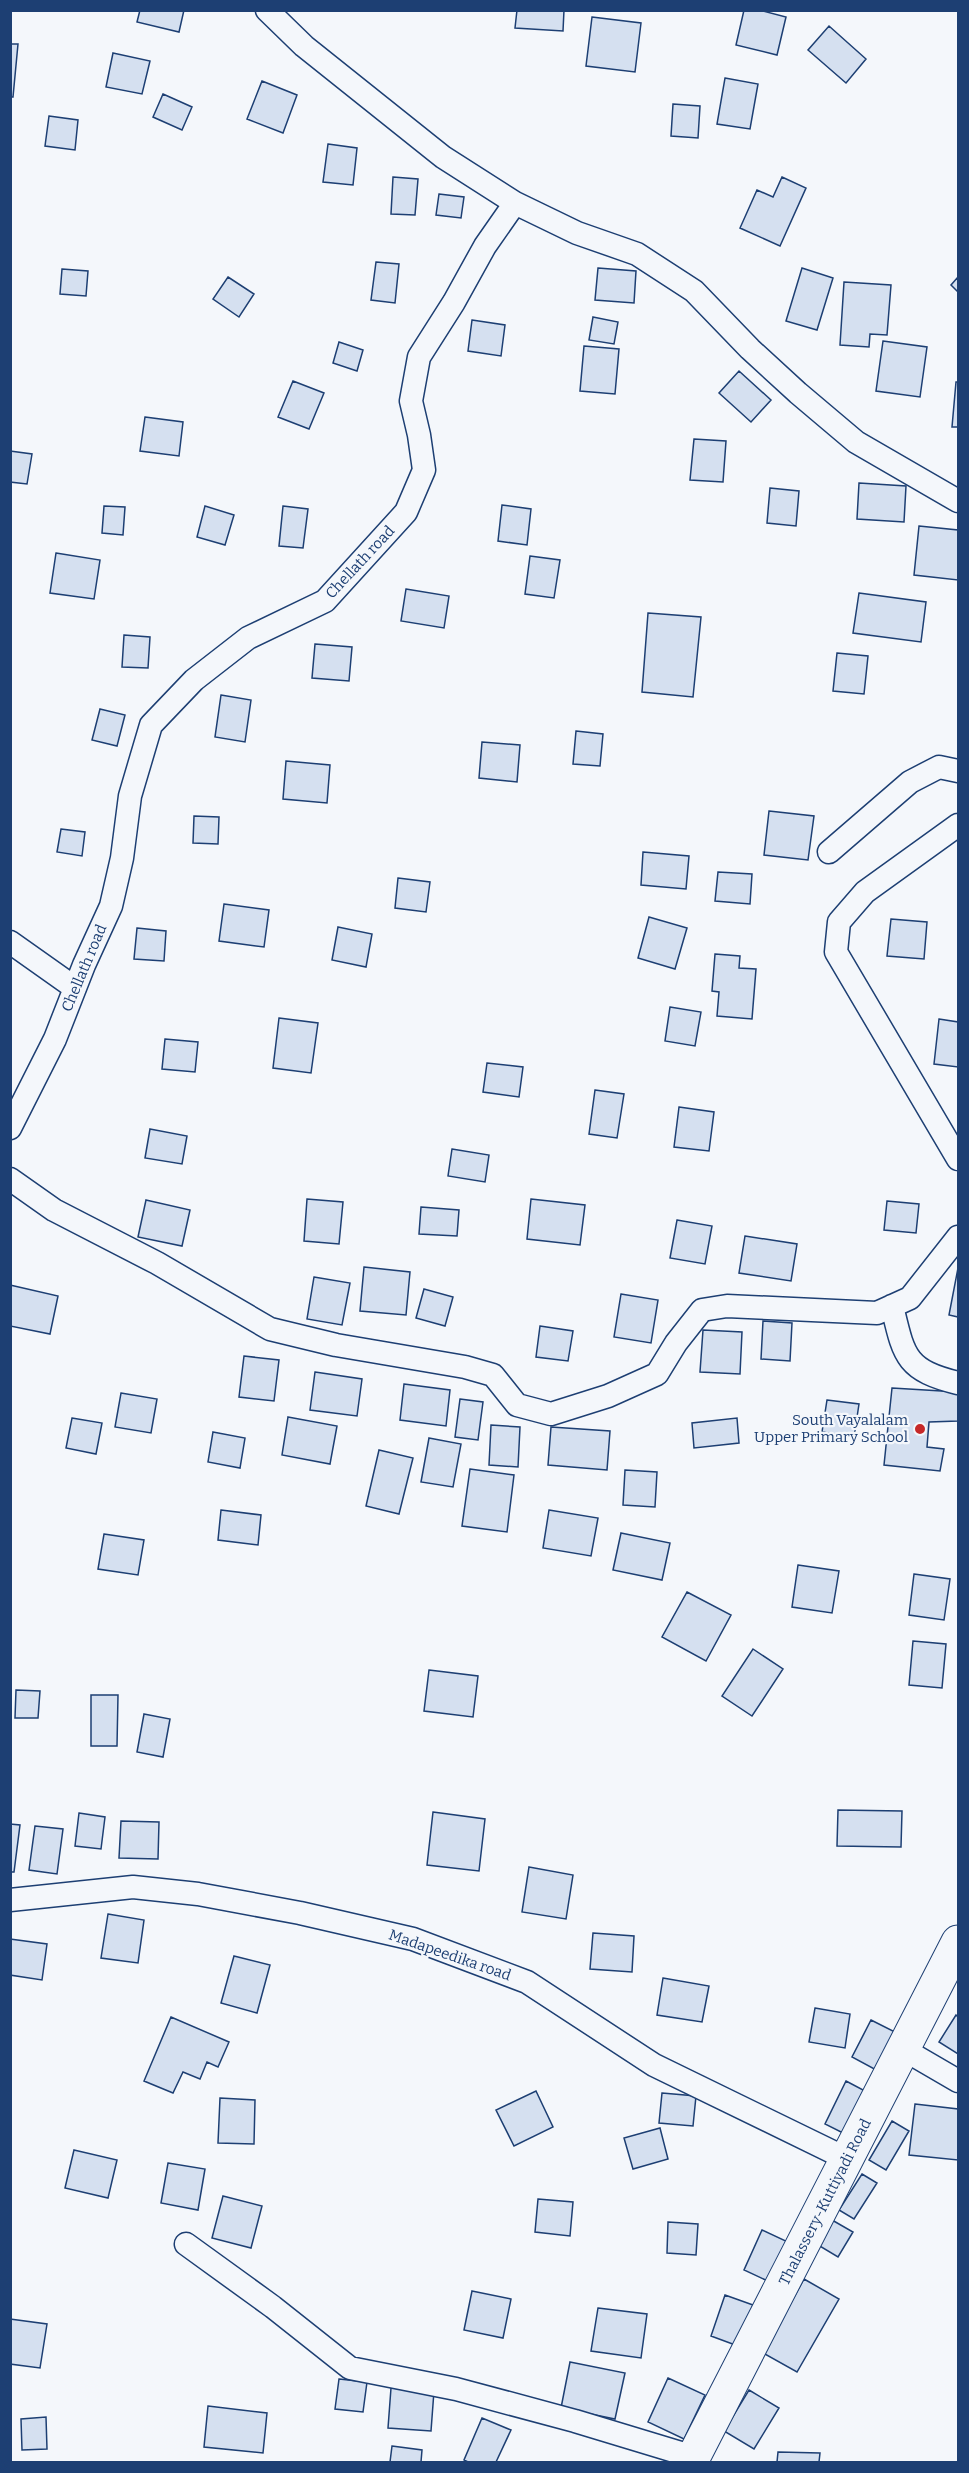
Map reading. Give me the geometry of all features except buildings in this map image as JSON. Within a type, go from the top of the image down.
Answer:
[{"type":"main road","name":"Thalassery-Kuttiyadi Road","points":[[693,2460],[958,1942]]},
{"type":"street","points":[[267,10],[304,46],[443,157],[515,203],[576,233],[637,254],[694,291],[750,349],[856,442],[958,501]]},
{"type":"street","name":"Chellath road","points":[[10,1128],[55,1039],[111,906],[122,858],[130,796],[151,725],[194,680],[248,638],[325,601],[406,512],[424,470],[411,401],[419,357],[454,302],[485,246],[515,203]]},
{"type":"street","points":[[829,852],[910,782],[939,767],[958,771]]},
{"type":"street","points":[[958,825],[864,892],[839,922],[836,951],[958,1159]]},
{"type":"street","points":[[10,942],[75,988]]},
{"type":"street","points":[[10,1179],[54,1210],[157,1263],[270,1329],[348,1347],[465,1367],[493,1376],[517,1405],[551,1414],[608,1396],[657,1374],[676,1343],[702,1310],[727,1306],[877,1313],[910,1298],[958,1237]]},
{"type":"street","points":[[892,1306],[900,1340],[913,1365],[933,1377],[958,1383]]},
{"type":"street","name":"Madapeedika road","points":[[10,1900],[133,1887],[198,1894],[300,1913],[413,1940],[527,1982],[654,2065],[847,2159]]},
{"type":"street","points":[[903,2049],[958,2081]]},
{"type":"street","points":[[186,2244],[273,2307],[350,2368],[456,2389],[575,2421],[693,2460]]},
{"type":"place","name":"South Vayalalam Upper Primary School","points":[[920,1429]]}]
